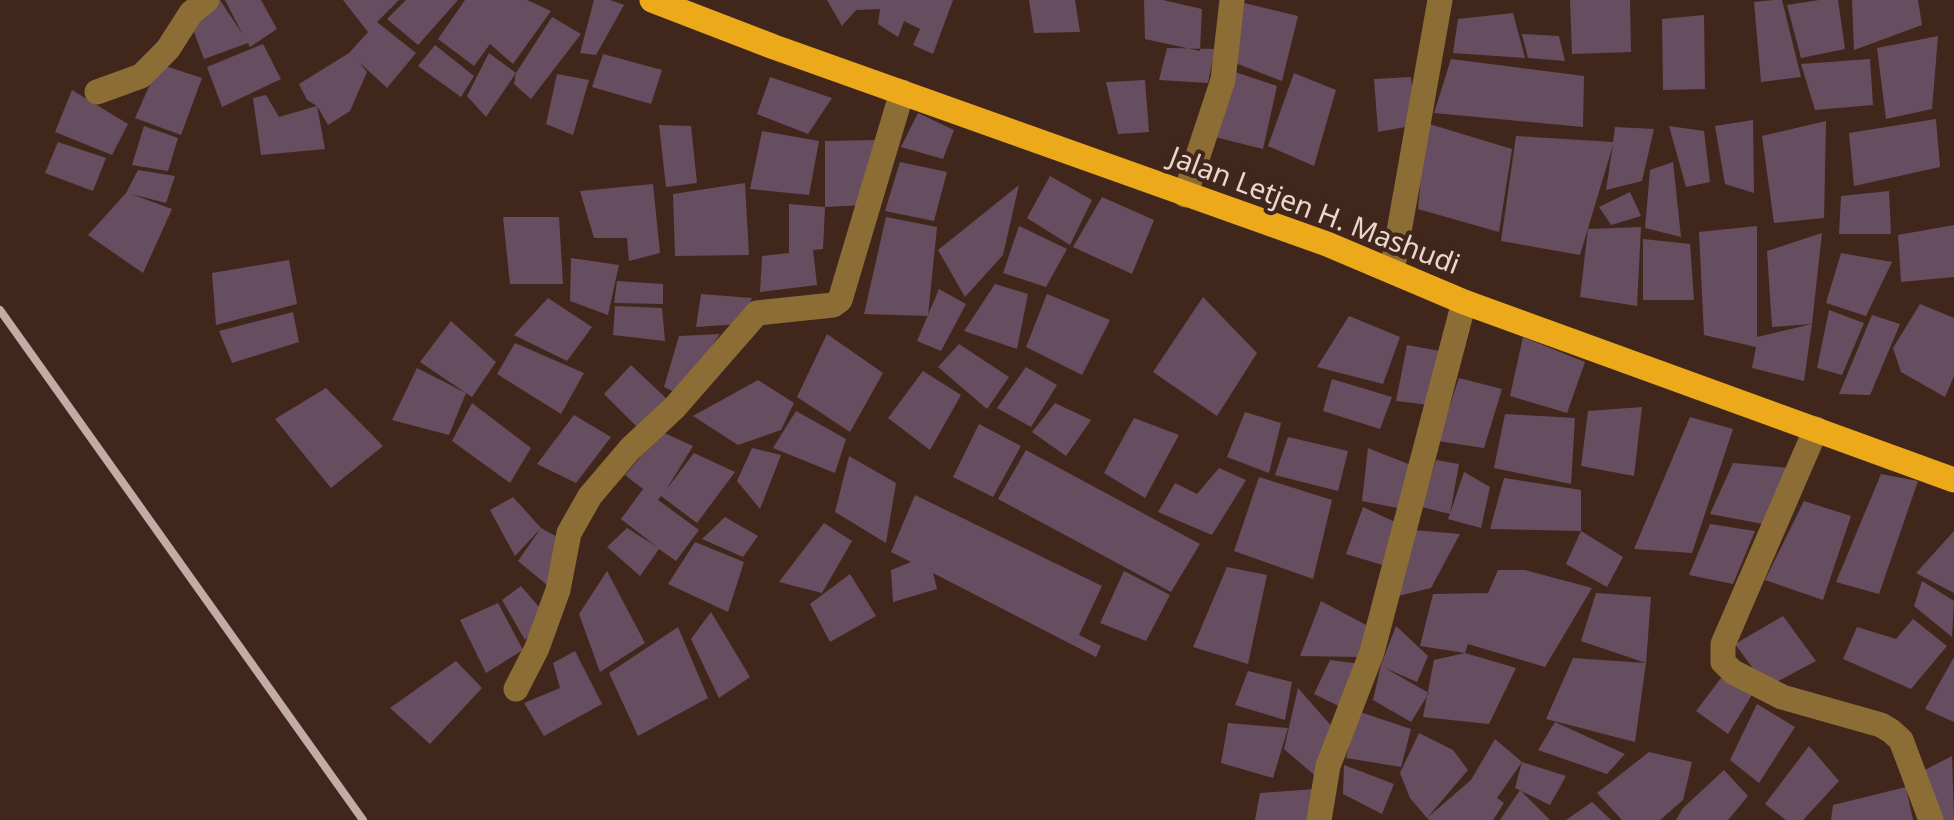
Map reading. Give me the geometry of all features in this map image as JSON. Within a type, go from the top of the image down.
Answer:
[{"type":"main road","name":"Jalan Letjen H. Mashudi","points":[[652,0],[1327,244],[1464,302],[1954,480]]},
{"type":"street","points":[[97,92],[141,76],[168,49],[191,13],[207,0]]},
{"type":"street","points":[[1185,195],[1223,80],[1232,0]]},
{"type":"street","points":[[1392,271],[1440,0]]},
{"type":"street","points":[[516,690],[537,648],[558,590],[569,533],[590,496],[757,313],[832,305],[840,300],[902,92]]},
{"type":"street","points":[[1319,820],[1328,766],[1372,652],[1464,302]]},
{"type":"street","points":[[1816,429],[1723,644],[1723,662],[1733,672],[1782,697],[1891,731],[1901,740],[1931,820]]},
{"type":"building","points":[[220,0],[243,35],[225,0],[261,0],[277,29],[250,47],[248,43],[204,59],[191,24]]},
{"type":"building","points":[[343,0],[399,0],[377,22],[416,53],[387,88],[359,62],[367,72],[350,111],[328,125],[317,106],[307,100],[299,84],[349,53],[368,32]]},
{"type":"building","points":[[406,0],[458,0],[418,45],[387,19]]},
{"type":"building","points":[[465,0],[527,0],[551,11],[513,64],[490,44],[474,66],[438,39]]},
{"type":"building","points":[[594,0],[624,5],[596,55],[580,53]]},
{"type":"building","points":[[827,0],[953,0],[933,54],[913,45],[920,29],[904,21],[898,37],[878,24],[880,9],[856,10],[842,26]]},
{"type":"building","points":[[1029,0],[1075,0],[1080,32],[1034,33]]},
{"type":"building","points":[[1144,0],[1202,9],[1200,51],[1145,39]]},
{"type":"building","points":[[1570,0],[1630,0],[1631,52],[1572,54]]},
{"type":"building","points":[[1782,0],[1801,77],[1761,82],[1754,2]]},
{"type":"building","points":[[1838,0],[1845,49],[1801,58],[1787,5]]},
{"type":"building","points":[[1852,0],[1918,0],[1922,25],[1854,50]]},
{"type":"building","points":[[1240,2],[1298,16],[1282,81],[1235,63]]},
{"type":"building","points":[[1513,13],[1525,58],[1453,53],[1458,19]]},
{"type":"building","points":[[1704,15],[1705,89],[1663,90],[1662,19]]},
{"type":"building","points":[[552,17],[581,34],[531,99],[514,84],[516,73]]},
{"type":"building","points":[[1522,34],[1559,36],[1565,61],[1528,58]]},
{"type":"building","points":[[1938,36],[1932,109],[1886,119],[1877,48]]},
{"type":"building","points":[[263,44],[281,79],[222,107],[207,67]]},
{"type":"building","points":[[435,45],[474,76],[461,97],[418,66]]},
{"type":"building","points":[[1167,48],[1215,49],[1208,83],[1159,80]]},
{"type":"building","points":[[489,53],[516,73],[486,117],[467,96]]},
{"type":"building","points":[[603,54],[662,70],[651,104],[592,87]]},
{"type":"building","points":[[1451,59],[1584,76],[1583,127],[1434,113]]},
{"type":"building","points":[[1870,59],[1873,105],[1815,110],[1801,64]]},
{"type":"building","points":[[159,64],[202,78],[181,135],[135,118]]},
{"type":"building","points":[[1232,71],[1277,86],[1263,149],[1215,137]]},
{"type":"building","points":[[1294,73],[1336,90],[1314,166],[1268,146]]},
{"type":"building","points":[[557,74],[589,80],[573,135],[546,124]]},
{"type":"building","points":[[770,77],[832,98],[808,134],[757,114]]},
{"type":"building","points":[[1411,77],[1416,125],[1378,132],[1374,79]]},
{"type":"building","points":[[1145,80],[1149,132],[1118,134],[1106,82]]},
{"type":"building","points":[[72,90],[128,124],[112,155],[55,132]]},
{"type":"building","points":[[266,95],[279,117],[317,106],[325,149],[261,155],[253,98]]},
{"type":"building","points":[[918,113],[954,130],[943,159],[901,147]]},
{"type":"building","points":[[1936,119],[1940,167],[1854,186],[1849,133]]},
{"type":"building","points":[[1753,120],[1754,193],[1725,184],[1715,126]]},
{"type":"building","points":[[1826,121],[1824,218],[1774,223],[1762,136]]},
{"type":"building","points":[[1426,123],[1512,149],[1499,232],[1418,209]]},
{"type":"building","points":[[659,125],[691,126],[697,183],[666,187]]},
{"type":"building","points":[[144,126],[178,138],[168,171],[132,165]]},
{"type":"building","points":[[1669,126],[1704,131],[1710,182],[1686,187]]},
{"type":"building","points":[[1615,127],[1654,129],[1642,181],[1606,190],[1613,145],[1580,255],[1501,241],[1516,136],[1613,142]]},
{"type":"building","points":[[762,131],[819,141],[809,195],[750,189]]},
{"type":"building","points":[[876,140],[865,205],[825,207],[825,141]]},
{"type":"building","points":[[58,142],[106,158],[93,191],[45,173]]},
{"type":"building","points":[[900,162],[947,172],[934,221],[885,211]]},
{"type":"building","points":[[1673,162],[1681,237],[1645,228],[1650,170]]},
{"type":"building","points":[[138,170],[175,176],[166,203],[131,194],[172,209],[143,273],[88,235],[126,193]]},
{"type":"building","points":[[1050,176],[1092,200],[1070,245],[1027,218]]},
{"type":"building","points":[[745,183],[749,255],[675,256],[673,194]]},
{"type":"building","points":[[653,184],[660,253],[629,261],[627,238],[594,238],[580,191]]},
{"type":"building","points":[[1019,185],[1003,255],[965,297],[938,250]]},
{"type":"building","points":[[1889,191],[1891,234],[1839,234],[1841,196]]},
{"type":"building","points":[[1630,192],[1641,216],[1611,225],[1599,207]]},
{"type":"building","points":[[1102,197],[1154,220],[1132,274],[1073,247]]},
{"type":"building","points":[[789,204],[825,207],[823,249],[813,250],[817,285],[760,292],[762,256],[789,253]]},
{"type":"building","points":[[503,217],[559,217],[563,284],[510,284]]},
{"type":"building","points":[[886,217],[937,227],[928,316],[864,314]]},
{"type":"building","points":[[1954,225],[1954,277],[1901,282],[1898,235]]},
{"type":"building","points":[[1019,226],[1067,249],[1046,287],[1003,273]]},
{"type":"building","points":[[1757,226],[1757,337],[1812,324],[1804,381],[1752,368],[1756,347],[1704,335],[1699,232]]},
{"type":"building","points":[[1641,227],[1637,306],[1580,297],[1588,229]]},
{"type":"building","points":[[1822,233],[1812,324],[1772,327],[1767,251]]},
{"type":"building","points":[[1643,239],[1690,244],[1694,300],[1643,300]]},
{"type":"building","points":[[1841,253],[1892,262],[1866,316],[1826,303]]},
{"type":"building","points":[[571,258],[619,265],[608,315],[570,301]]},
{"type":"building","points":[[289,260],[297,304],[216,325],[212,273]]},
{"type":"building","points":[[617,281],[663,284],[663,304],[614,303]]},
{"type":"building","points":[[995,284],[1028,294],[1017,349],[964,331]]},
{"type":"building","points":[[939,289],[966,304],[941,351],[917,341]]},
{"type":"building","points":[[701,294],[752,298],[740,324],[696,327]]},
{"type":"building","points":[[1047,294],[1110,320],[1082,375],[1026,347]]},
{"type":"building","points":[[1203,297],[1257,353],[1217,416],[1153,372]]},
{"type":"building","points":[[548,298],[592,327],[567,361],[514,335]]},
{"type":"building","points":[[1920,304],[1954,318],[1954,376],[1945,397],[1901,372],[1893,348]]},
{"type":"building","points":[[615,306],[662,308],[665,341],[613,335]]},
{"type":"building","points":[[1829,310],[1864,323],[1842,375],[1817,368]]},
{"type":"building","points":[[293,312],[299,342],[232,363],[219,331]]},
{"type":"building","points":[[1872,315],[1900,324],[1870,395],[1839,394]]},
{"type":"building","points":[[1349,316],[1400,337],[1383,384],[1317,367]]},
{"type":"building","points":[[451,321],[496,362],[472,397],[420,362]]},
{"type":"building","points":[[720,334],[679,394],[664,387],[679,336]]},
{"type":"building","points":[[827,334],[883,373],[850,432],[797,397]]},
{"type":"building","points":[[1523,337],[1585,362],[1567,413],[1510,396]]},
{"type":"building","points":[[515,343],[584,373],[561,414],[497,374]]},
{"type":"building","points":[[959,344],[1009,377],[987,409],[938,367]]},
{"type":"building","points":[[1407,345],[1451,353],[1438,406],[1396,401]]},
{"type":"building","points":[[631,365],[669,401],[640,430],[604,394]]},
{"type":"building","points":[[1026,367],[1057,385],[1031,427],[997,408]]},
{"type":"building","points":[[417,368],[466,393],[449,435],[392,420]]},
{"type":"building","points":[[923,371],[961,395],[930,450],[888,418]]},
{"type":"building","points":[[1459,378],[1502,389],[1484,448],[1438,441]]},
{"type":"building","points":[[1332,379],[1392,397],[1380,429],[1323,411]]},
{"type":"building","points":[[758,380],[794,403],[781,430],[738,445],[693,416]]},
{"type":"building","points":[[326,388],[383,446],[331,488],[275,419]]},
{"type":"building","points":[[472,403],[531,448],[510,483],[452,441]]},
{"type":"building","points":[[1055,403],[1091,420],[1066,456],[1032,432]]},
{"type":"building","points":[[1642,407],[1634,476],[1581,466],[1588,411]]},
{"type":"building","points":[[796,411],[846,439],[835,473],[773,448]]},
{"type":"building","points":[[1245,412],[1281,423],[1269,473],[1227,457]]},
{"type":"building","points":[[1505,414],[1575,418],[1571,484],[1494,468]]},
{"type":"building","points":[[574,415],[611,437],[576,483],[537,464]]},
{"type":"building","points":[[1690,417],[1733,429],[1692,553],[1634,549]]},
{"type":"building","points":[[1134,418],[1179,435],[1145,498],[1104,473]]},
{"type":"building","points":[[979,424],[1021,446],[993,497],[953,477]]},
{"type":"building","points":[[662,432],[693,446],[666,490],[694,453],[735,472],[697,523],[661,496],[658,500],[699,530],[676,561],[659,549],[640,576],[607,547],[627,528],[657,547],[621,519],[643,489],[625,475]]},
{"type":"building","points":[[1288,437],[1348,451],[1338,491],[1275,475]]},
{"type":"building","points":[[752,448],[781,455],[760,509],[737,481]]},
{"type":"building","points":[[1368,448],[1421,469],[1408,510],[1362,501]]},
{"type":"building","points":[[1026,450],[1200,544],[1171,592],[998,499]]},
{"type":"building","points":[[849,456],[896,483],[886,543],[835,512]]},
{"type":"building","points":[[1436,460],[1459,464],[1450,514],[1422,507]]},
{"type":"building","points":[[1733,463],[1791,468],[1768,525],[1710,514]]},
{"type":"building","points":[[1219,468],[1246,480],[1212,535],[1158,512],[1175,483],[1197,494]]},
{"type":"building","points":[[1464,472],[1490,487],[1481,528],[1448,519]]},
{"type":"building","points":[[1881,474],[1918,481],[1879,594],[1836,582]]},
{"type":"building","points":[[1259,477],[1332,500],[1313,579],[1234,551]]},
{"type":"building","points":[[1504,478],[1581,490],[1581,531],[1490,529]]},
{"type":"building","points":[[915,495],[1102,586],[1079,635],[1101,646],[1096,657],[933,573],[937,589],[893,602],[891,570],[911,562],[891,552]]},
{"type":"building","points":[[513,497],[541,528],[515,556],[490,510]]},
{"type":"building","points":[[1804,501],[1851,516],[1823,600],[1765,580]]},
{"type":"building","points":[[1363,507],[1399,524],[1389,567],[1346,554]]},
{"type":"building","points":[[725,517],[758,536],[743,557],[702,539]]},
{"type":"building","points":[[824,523],[852,541],[822,593],[779,582]]},
{"type":"building","points":[[1710,524],[1755,531],[1733,584],[1689,575]]},
{"type":"building","points":[[541,528],[563,540],[553,590],[518,561]]},
{"type":"building","points":[[1413,530],[1460,534],[1431,588],[1398,596]]},
{"type":"building","points":[[1581,531],[1623,557],[1607,587],[1566,564]]},
{"type":"building","points":[[1954,531],[1954,593],[1916,573]]},
{"type":"building","points":[[695,542],[744,562],[728,612],[668,584]]},
{"type":"building","points":[[1227,567],[1267,575],[1248,664],[1193,647]]},
{"type":"building","points":[[1498,570],[1525,570],[1592,588],[1545,667],[1468,644],[1465,653],[1420,646],[1433,594],[1488,593]]},
{"type":"building","points":[[607,571],[645,643],[600,672],[579,614]]},
{"type":"building","points":[[1124,571],[1170,595],[1146,641],[1100,623]]},
{"type":"building","points":[[850,574],[876,616],[830,642],[810,604]]},
{"type":"building","points":[[1922,581],[1954,601],[1952,637],[1914,606]]},
{"type":"building","points":[[521,586],[546,615],[525,640],[502,600]]},
{"type":"building","points":[[1596,593],[1651,597],[1646,663],[1581,641]]},
{"type":"building","points":[[1321,601],[1368,626],[1360,657],[1300,656]]},
{"type":"building","points":[[498,603],[523,650],[486,673],[460,620]]},
{"type":"building","points":[[711,612],[750,677],[719,698],[691,639]]},
{"type":"building","points":[[1783,616],[1816,661],[1767,687],[1735,644]]},
{"type":"building","points":[[1913,619],[1947,646],[1911,689],[1843,659],[1857,627],[1896,639]]},
{"type":"building","points":[[1396,626],[1428,656],[1417,682],[1385,668],[1429,693],[1411,722],[1373,700]]},
{"type":"building","points":[[678,627],[708,698],[638,736],[609,673]]},
{"type":"building","points":[[575,651],[602,704],[544,736],[524,703],[560,688],[553,663]]},
{"type":"building","points":[[1465,653],[1516,668],[1489,724],[1423,717],[1434,660]]},
{"type":"building","points":[[1954,657],[1954,722],[1925,709]]},
{"type":"building","points":[[1573,658],[1646,663],[1635,742],[1546,719]]},
{"type":"building","points":[[1330,660],[1361,664],[1343,708],[1314,694]]},
{"type":"building","points":[[456,661],[482,688],[430,744],[390,708]]},
{"type":"building","points":[[1248,671],[1292,682],[1285,720],[1235,705]]},
{"type":"building","points":[[1721,678],[1752,695],[1728,734],[1696,711]]},
{"type":"building","points":[[1298,688],[1334,729],[1320,780],[1284,749]]},
{"type":"building","points":[[1757,704],[1795,727],[1759,783],[1730,760]]},
{"type":"building","points":[[1357,711],[1411,729],[1401,767],[1346,758]]},
{"type":"building","points":[[1555,722],[1625,754],[1607,774],[1538,750]]},
{"type":"building","points":[[1228,723],[1288,728],[1273,778],[1221,763]]},
{"type":"building","points":[[1419,733],[1453,750],[1468,770],[1427,818],[1410,798],[1400,773]]},
{"type":"building","points":[[1495,739],[1522,762],[1497,798],[1504,803],[1493,820],[1427,818],[1471,780]]},
{"type":"building","points":[[1809,746],[1839,781],[1803,820],[1786,820],[1765,804]]},
{"type":"building","points":[[1649,752],[1692,762],[1683,800],[1660,820],[1622,820],[1597,793]]},
{"type":"building","points":[[1952,756],[1954,820],[1941,820],[1921,772]]},
{"type":"building","points":[[1522,762],[1566,776],[1550,805],[1515,788]]},
{"type":"building","points":[[1344,765],[1394,784],[1382,814],[1343,794]]},
{"type":"building","points":[[1724,770],[1748,796],[1728,820],[1676,820],[1683,808]]},
{"type":"building","points":[[1906,787],[1913,820],[1831,820],[1833,805]]},
{"type":"building","points":[[1316,789],[1315,820],[1255,820],[1260,793]]},
{"type":"building","points":[[1520,790],[1550,820],[1500,820]]},
{"type":"building","points":[[1592,802],[1611,820],[1566,820]]},
{"type":"railway","points":[[0,310],[363,820]]}]
